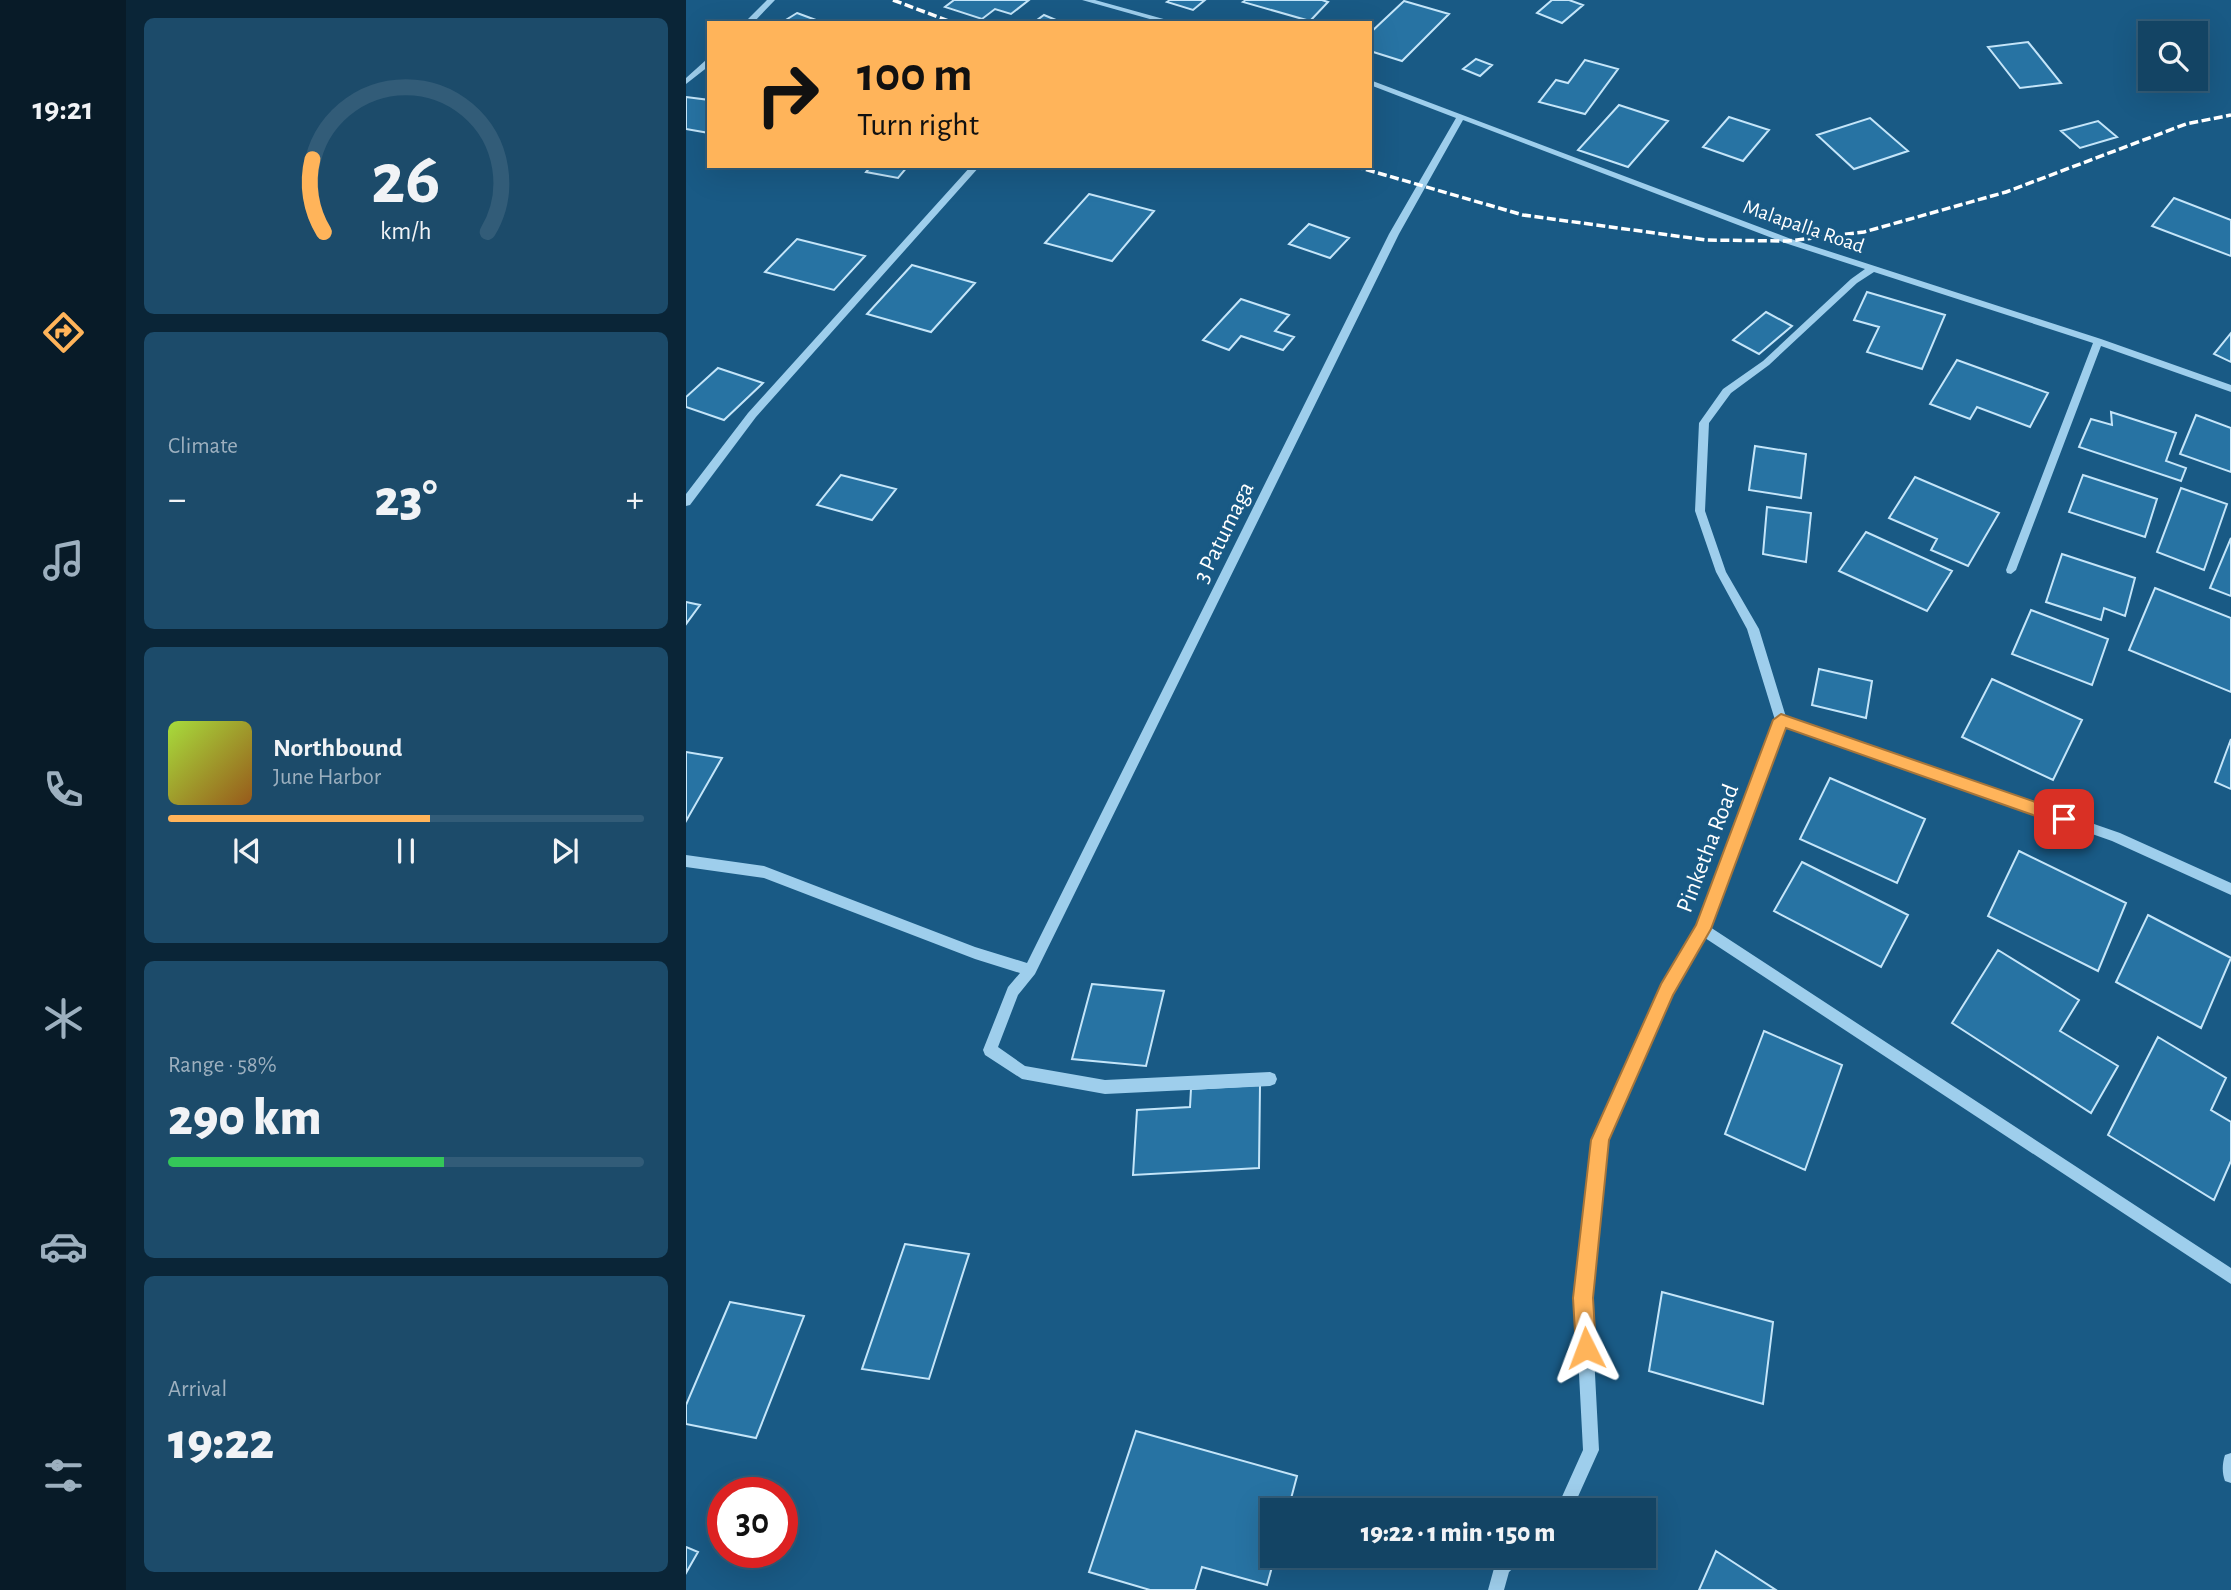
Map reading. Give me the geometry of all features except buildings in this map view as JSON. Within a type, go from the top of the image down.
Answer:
[{"type":"street","points":[[750,21],[771,0]]},
{"type":"street","points":[[1086,0],[1166,21]]},
{"type":"street","points":[[1131,21],[1140,14]]},
{"type":"street","points":[[686,82],[707,64]]},
{"type":"street","name":"Malapalla Road","points":[[1372,83],[1788,241],[2098,341],[2231,389]]},
{"type":"street","name":"3 Patumaga","points":[[1270,1079],[1105,1087],[1022,1072],[990,1049],[1013,991],[1030,970],[1394,234],[1461,116]]},
{"type":"street","points":[[686,502],[752,415],[974,168]]},
{"type":"street","points":[[1873,268],[1854,281],[1766,363],[1727,391],[1704,424],[1700,511],[1721,572],[1754,629],[1781,720],[2116,837],[2231,888]]},
{"type":"street","points":[[2011,570],[2098,341]]},
{"type":"street","name":"Pinketha Road","points":[[1569,1498],[1591,1450],[1583,1298],[1600,1140],[1667,990],[1703,929],[1781,720]]},
{"type":"street","points":[[686,860],[764,872],[975,953],[1030,970]]},
{"type":"street","points":[[1703,929],[2231,1277]]},
{"type":"street","points":[[2231,1461],[2231,1475]]},
{"type":"street","points":[[1496,1590],[1502,1568]]},
{"type":"railway","points":[[893,0],[949,21]]},
{"type":"railway","points":[[1361,168],[1523,215],[1706,240],[1788,241],[1864,232],[2006,192],[2186,124],[2231,115]]},
{"type":"route","points":[[1586,1348],[1583,1298],[1600,1140],[1667,990],[1703,929],[1781,720],[2064,819]]}]
